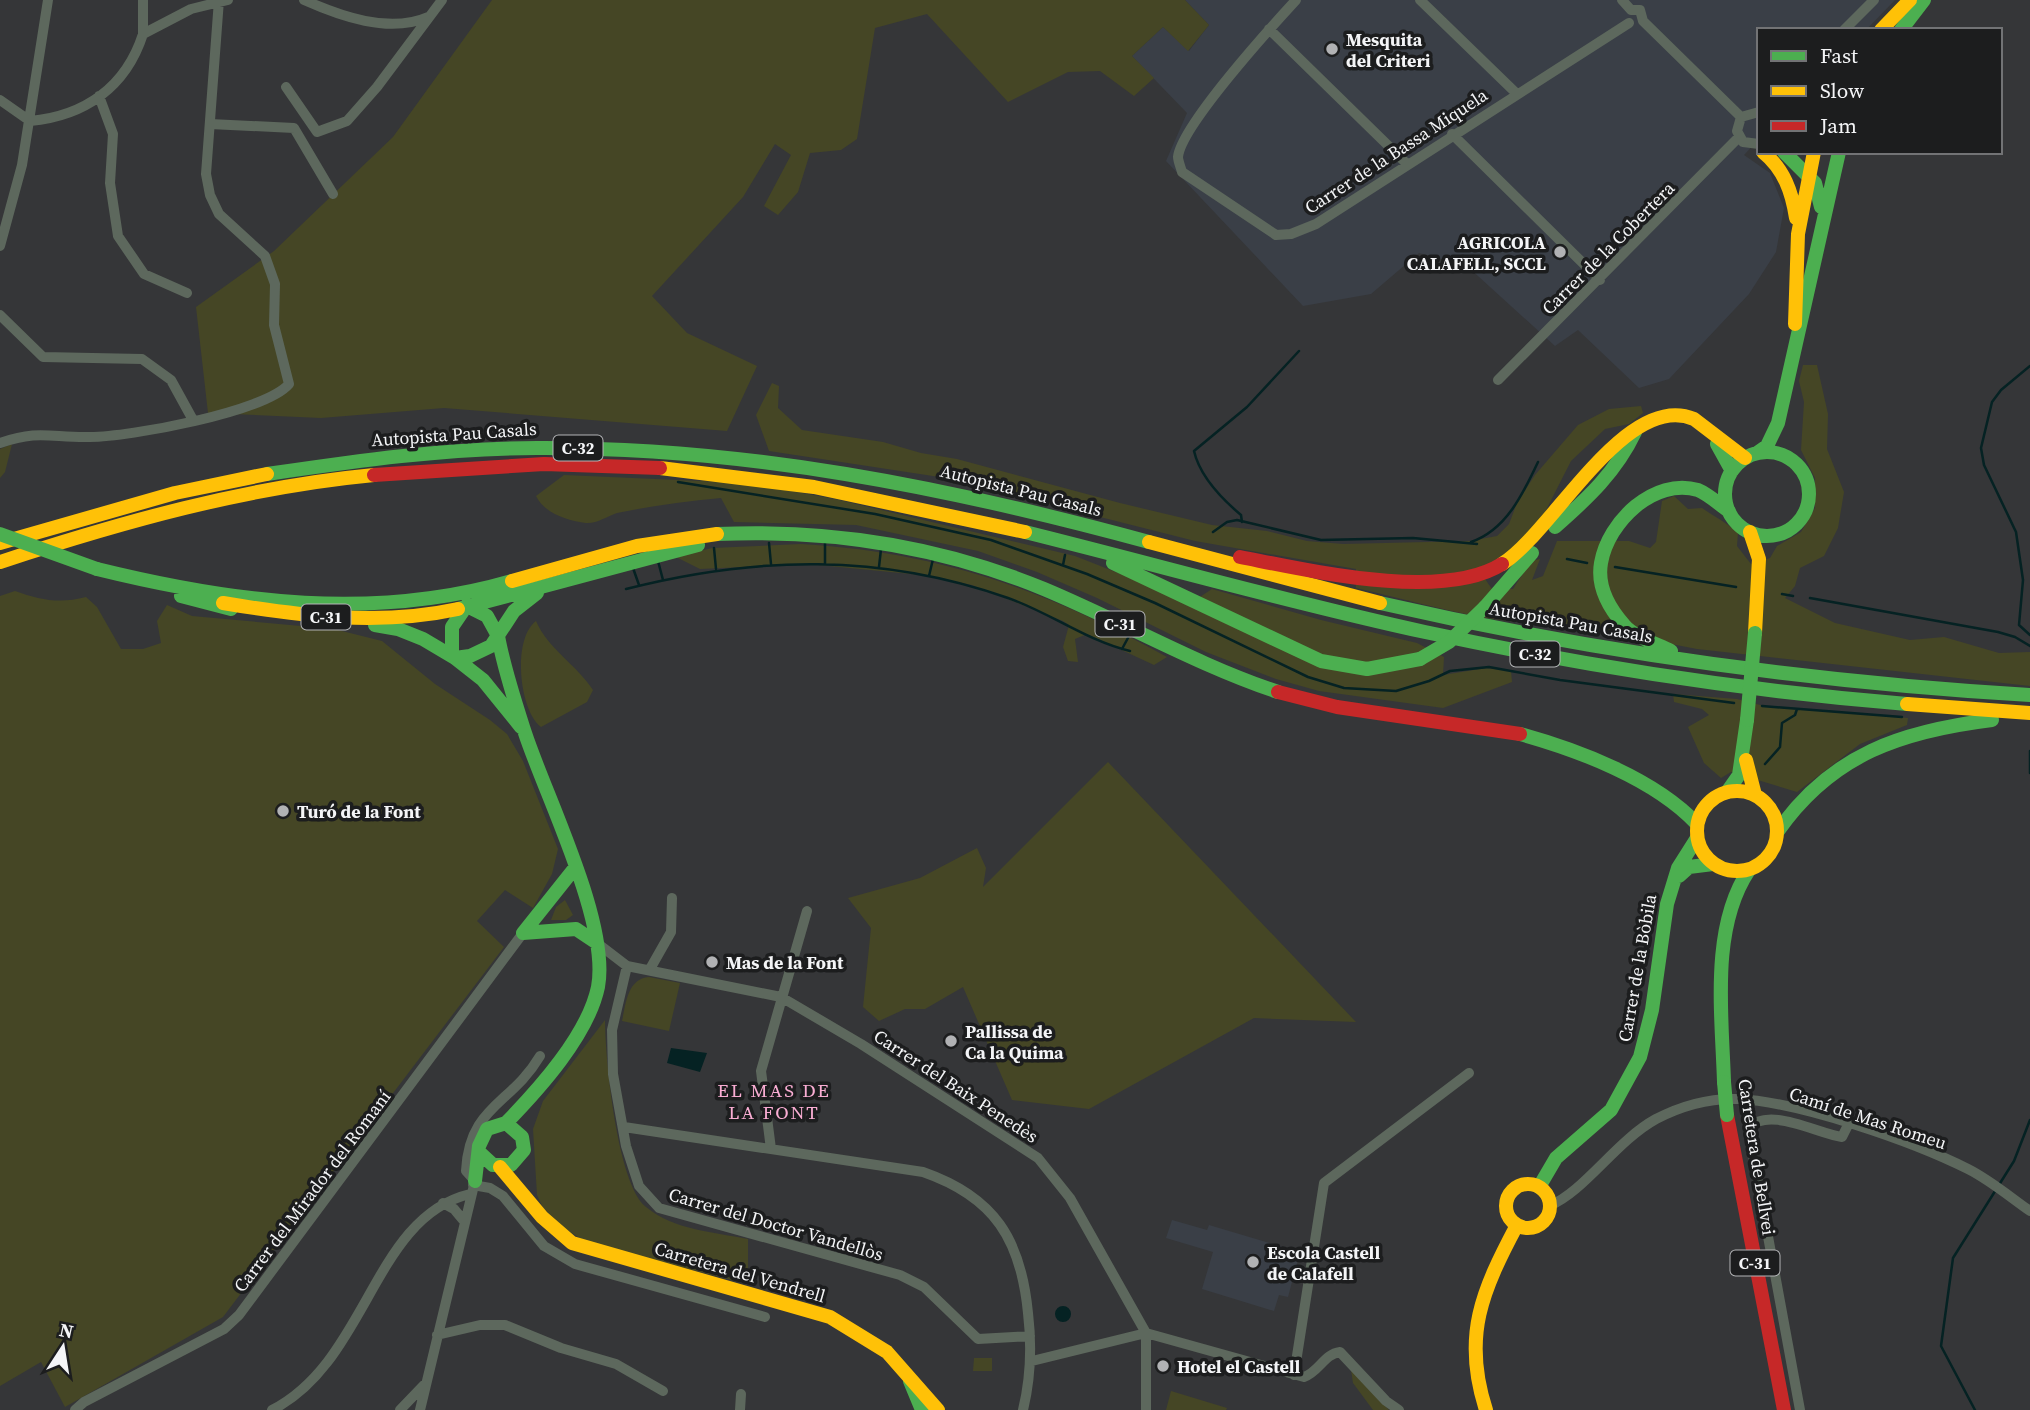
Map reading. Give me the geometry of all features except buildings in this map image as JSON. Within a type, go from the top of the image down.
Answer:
[{"type":"main road","points":[[1883,28],[1910,0]]},
{"type":"main road","points":[[1903,28],[1924,0]]},
{"type":"main road","points":[[1764,154],[1781,171],[1790,188],[1798,234]]},
{"type":"main road","points":[[1786,154],[1821,190],[1822,204],[1814,242],[1815,260]]},
{"type":"main road","points":[[1794,347],[1798,234],[1813,154]]},
{"type":"main road","points":[[1729,511],[1725,496],[1732,471],[1767,446],[1778,423],[1839,154]]},
{"type":"main road","points":[[1157,544],[1342,574],[1441,581],[1464,579],[1511,561],[1623,437],[1648,417],[1673,413],[1697,420],[1751,455],[1776,453],[1793,460]]},
{"type":"main road","points":[[1055,539],[1080,553],[1189,596],[1324,664],[1365,670],[1386,668],[1420,659],[1449,642],[1485,607],[1559,523],[1599,488],[1625,455],[1636,430],[1649,421],[1670,418],[1696,425],[1722,450],[1732,471]]},
{"type":"main road","points":[[1755,795],[1747,774],[1745,752],[1760,579],[1770,544],[1777,535],[1795,526],[1806,511],[1810,489],[1804,473],[1783,445],[1778,423]]},
{"type":"main road","name":"Autopista Pau Casals","points":[[0,541],[120,506],[253,476],[358,460],[550,448],[710,454],[849,472],[970,496],[1157,544],[1251,572],[1446,619],[1704,663],[1923,689],[2030,695]]},
{"type":"main road","name":"Autopista Pau Casals","points":[[0,562],[160,513],[237,497],[388,474],[557,465],[724,473],[896,502],[1055,539],[1351,615],[1569,660],[1798,694],[2027,713]]},
{"type":"main road","points":[[1704,663],[1651,644],[1632,634],[1613,615],[1601,582],[1602,559],[1611,529],[1628,509],[1647,497],[1670,491],[1695,491],[1710,495],[1729,511],[1736,522],[1750,532],[1777,535]]},
{"type":"main road","points":[[1750,532],[1756,545],[1760,579]]},
{"type":"main road","name":"C-31","points":[[0,534],[97,571],[187,589],[286,600],[357,604],[445,598],[624,548],[694,536],[731,533],[871,541],[978,564],[1037,585],[1193,660],[1257,685],[1344,708],[1450,721],[1535,737],[1578,753],[1686,809],[1697,831],[1703,852],[1717,866]]},
{"type":"main road","name":"C-31","points":[[0,541],[186,597],[344,617],[414,616],[466,606],[680,548],[788,536]]},
{"type":"main road","points":[[454,657],[451,624],[456,613],[473,599],[550,575],[566,565]]},
{"type":"main road","points":[[454,657],[485,651],[514,611],[528,597],[558,582]]},
{"type":"main road","points":[[186,597],[222,608],[398,629],[454,657],[483,680],[524,731]]},
{"type":"main road","points":[[357,604],[406,610],[457,603],[482,610],[491,620],[498,636],[503,663],[524,731],[574,869],[597,943],[600,965],[598,989],[589,1011],[532,1098],[506,1123],[486,1129],[478,1146],[484,1161],[497,1166]]},
{"type":"main road","points":[[1778,831],[1794,806],[1811,789],[1832,773],[1881,744],[1940,725],[2011,718],[2027,713]]},
{"type":"main road","points":[[1727,792],[1739,775],[1745,752]]},
{"type":"main road","points":[[1697,831],[1710,801],[1727,792],[1741,791],[1755,795],[1769,806],[1778,831]]},
{"type":"main road","name":"C-31","points":[[1667,797],[1689,803],[1710,801]]},
{"type":"main road","name":"Carrer de la Bòbila","points":[[1539,1187],[1556,1158],[1611,1110],[1640,1057],[1652,1010],[1662,927],[1672,886],[1697,831]]},
{"type":"main road","name":"C-31","points":[[1749,870],[1770,855],[1778,831]]},
{"type":"main road","points":[[1672,886],[1689,867],[1717,866],[1735,871],[1749,870]]},
{"type":"main road","name":"Carretera de Bellvei","points":[[1717,866],[1729,887],[1731,908],[1724,995],[1724,1082],[1727,1115],[1784,1410]]},
{"type":"main road","points":[[523,933],[574,869]]},
{"type":"main road","name":"Carretera de Bellvei","points":[[1731,908],[1738,884],[1749,870]]},
{"type":"main road","points":[[523,933],[576,929],[597,943]]},
{"type":"main road","points":[[473,1187],[497,1166],[517,1161],[524,1150],[520,1132],[532,1098]]},
{"type":"main road","points":[[506,1123],[520,1132]]},
{"type":"main road","points":[[473,1187],[480,1153]]},
{"type":"main road","name":"Carretera del Vendrell","points":[[517,1161],[523,1191]]},
{"type":"main road","name":"Carretera del Vendrell","points":[[497,1166],[523,1191],[545,1221],[572,1243],[830,1318],[862,1334],[905,1370],[938,1410]]},
{"type":"main road","points":[[1522,1185],[1539,1187],[1546,1194],[1549,1206],[1546,1218],[1531,1227],[1517,1224],[1507,1211],[1510,1194],[1522,1185]]},
{"type":"main road","points":[[1486,1410],[1474,1353],[1478,1307],[1494,1266],[1517,1224]]},
{"type":"main road","points":[[905,1370],[922,1410]]},
{"type":"street","points":[[0,246],[22,165],[48,0]]},
{"type":"street","points":[[0,100],[30,121],[53,119],[78,110],[115,86],[138,48],[143,34],[143,0]]},
{"type":"street","points":[[0,443],[22,435],[42,433],[91,438],[243,410],[267,400],[289,384],[274,325],[275,285],[265,256],[219,214],[210,195],[206,174],[222,0],[191,9],[143,34]]},
{"type":"street","points":[[304,0],[356,19],[386,23],[417,22],[431,16]]},
{"type":"street","points":[[286,87],[317,132],[347,121],[442,0]]},
{"type":"street","name":"Carrer de la Bassa Miquela","points":[[1296,0],[1211,100],[1185,139],[1178,157],[1182,172],[1276,235],[1291,234],[1316,224],[1406,163],[1629,23]]},
{"type":"street","points":[[1420,0],[1516,93]]},
{"type":"street","points":[[1622,0],[1631,10],[1640,10],[1643,21],[1741,117]]},
{"type":"street","points":[[1846,28],[1874,0]]},
{"type":"street","points":[[1631,10],[1626,16],[1629,23],[1636,26],[1643,21]]},
{"type":"street","points":[[1269,29],[1406,163]]},
{"type":"street","points":[[99,96],[113,134],[110,183],[118,236],[144,274],[187,293]]},
{"type":"street","points":[[1757,113],[1741,117],[1737,125],[1739,137],[1757,147]]},
{"type":"street","points":[[210,124],[294,128],[333,194]]},
{"type":"street","points":[[1452,134],[1600,280]]},
{"type":"street","name":"Carrer de la Cobertera","points":[[1497,380],[1600,280],[1739,137]]},
{"type":"street","points":[[0,315],[43,357],[142,359],[171,380],[193,420]]},
{"type":"street","points":[[650,969],[671,932],[672,898]]},
{"type":"street","points":[[771,1149],[760,1081],[781,997],[807,911]]},
{"type":"street","name":"Carrer del Mirador del Romaní","points":[[75,1410],[84,1402],[223,1329],[239,1315],[523,933]]},
{"type":"street","points":[[597,943],[627,966]]},
{"type":"street","name":"Carrer del Baix Penedès","points":[[627,966],[781,997],[856,1041],[1038,1158],[1070,1198],[1146,1333],[1146,1410]]},
{"type":"street","name":"Carrer del Doctor Vandellòs","points":[[627,966],[610,1046],[624,1128],[639,1186],[659,1208],[900,1275],[924,1287],[978,1339],[1030,1336]]},
{"type":"street","points":[[420,1410],[473,1187],[466,1171],[474,1130],[523,1080],[540,1056]]},
{"type":"street","points":[[1294,1375],[1324,1183],[1469,1073]]},
{"type":"street","name":"Camí de Mas Romeu","points":[[1549,1206],[1562,1201],[1638,1129],[1680,1108],[1717,1100],[1763,1102],[1926,1150],[1970,1170],[2030,1211]]},
{"type":"street","points":[[1800,1410],[1748,1128],[1755,1121],[1769,1119],[1842,1137],[1848,1125]]},
{"type":"street","points":[[624,1128],[923,1172],[968,1192],[992,1214],[1011,1240],[1025,1275],[1032,1361],[1023,1410]]},
{"type":"street","points":[[272,1410],[310,1383],[335,1356],[402,1241],[416,1222],[473,1187],[490,1188],[503,1196],[544,1246],[575,1264],[765,1317]]},
{"type":"street","points":[[443,1203],[454,1209],[464,1221]]},
{"type":"street","points":[[437,1335],[480,1325],[505,1325],[561,1348],[616,1364],[663,1391]]},
{"type":"street","points":[[1032,1361],[1146,1333],[1294,1375],[1312,1374],[1329,1354],[1340,1352],[1386,1401],[1399,1410]]},
{"type":"street","points":[[400,1410],[426,1382]]},
{"type":"street","points":[[740,1410],[741,1395]]},
{"type":"shaded area","points":[[1185,0],[1895,0],[1868,28],[1757,28],[1757,141],[1744,155],[1770,173],[1784,208],[1776,252],[1749,294],[1669,379],[1639,388],[1578,330],[1555,346],[1467,266],[1419,253],[1371,294],[1303,306],[1166,161],[1187,113],[1132,56],[1163,27],[1189,51],[1209,25]]},
{"type":"shaded area","name":"Escola Castell de Calafell","points":[[1172,1220],[1207,1230],[1209,1225],[1300,1252],[1288,1297],[1279,1295],[1274,1311],[1202,1289],[1213,1252],[1166,1238]]},
{"type":"green space","points":[[492,0],[1185,0],[1209,25],[1188,51],[1163,27],[1132,56],[1154,78],[1134,96],[1100,71],[1068,72],[1008,102],[927,14],[875,28],[857,139],[841,150],[810,153],[798,192],[778,215],[764,206],[791,155],[775,144],[743,197],[652,296],[687,333],[757,366],[727,431],[444,408],[321,418],[208,413],[196,307],[274,251],[393,137]]},
{"type":"green space","points":[[1803,365],[1817,365],[1828,414],[1827,449],[1844,492],[1838,528],[1824,556],[1800,568],[1795,586],[1785,598],[1835,623],[1910,640],[1944,637],[1999,653],[2030,652],[2030,686],[1697,649],[1671,644],[1636,628],[1612,639],[1590,622],[1531,623],[1442,609],[1356,588],[1356,569],[1195,541],[946,478],[769,451],[756,415],[772,383],[779,386],[778,408],[802,430],[883,442],[921,453],[957,459],[1212,525],[1267,531],[1307,541],[1343,544],[1470,541],[1497,536],[1509,524],[1517,503],[1535,475],[1578,425],[1609,409],[1641,406],[1643,413],[1629,424],[1605,429],[1571,461],[1538,526],[1485,579],[1492,589],[1513,589],[1531,561],[1540,559],[1532,580],[1543,576],[1557,541],[1629,541],[1650,548],[1656,542],[1662,501],[1674,496],[1688,509],[1702,508],[1738,533],[1737,546],[1751,564],[1770,558],[1777,546],[1801,532],[1815,508],[1815,478],[1801,450],[1804,402],[1799,381]]},
{"type":"green space","points":[[12,444],[5,472],[0,478],[0,449]]},
{"type":"green space","points":[[564,475],[747,483],[835,499],[1075,556],[1192,602],[1212,589],[1321,620],[1417,643],[1444,657],[1443,675],[1486,668],[1511,671],[1512,682],[1443,708],[1319,691],[1276,679],[1206,652],[1097,598],[1037,572],[978,551],[856,525],[734,522],[721,498],[630,510],[590,523],[572,520],[545,507],[536,496]]},
{"type":"green space","points":[[801,544],[851,548],[899,556],[990,578],[1078,612],[1167,657],[1154,665],[1087,634],[1075,639],[1078,662],[1068,661],[1063,647],[1069,625],[972,585],[921,575],[809,564],[700,569],[676,557],[712,548]]},
{"type":"green space","points":[[15,591],[50,600],[86,597],[97,607],[121,649],[143,649],[161,643],[157,621],[167,605],[192,616],[334,629],[382,641],[435,684],[507,734],[523,761],[558,849],[552,874],[533,908],[505,890],[477,921],[504,947],[223,1317],[65,1407],[41,1362],[0,1386],[0,596]]},
{"type":"green space","points":[[536,621],[548,640],[593,690],[587,702],[541,727],[528,706],[521,674],[524,643],[528,630]]},
{"type":"green space","points":[[1673,694],[1737,699],[1768,707],[1908,718],[1907,725],[1860,744],[1797,792],[1731,772],[1721,778],[1704,763],[1688,727],[1709,715],[1702,709],[1674,702]]},
{"type":"green space","points":[[1108,762],[1356,1022],[1254,1018],[1089,1109],[1012,1100],[963,987],[925,1009],[905,1009],[879,1021],[863,1007],[871,928],[848,898],[920,878],[977,848],[986,868],[983,887]]},
{"type":"green space","points":[[565,900],[573,915],[566,920],[551,920],[556,907]]},
{"type":"green space","points":[[649,977],[680,983],[669,1031],[622,1021],[632,987],[636,982]]},
{"type":"green space","points":[[605,1020],[607,1062],[615,1119],[627,1173],[636,1194],[646,1207],[669,1221],[694,1229],[748,1239],[748,1284],[589,1244],[564,1228],[543,1208],[537,1195],[533,1129],[543,1101]]},
{"type":"green space","points":[[974,1358],[992,1358],[992,1371],[973,1371]]},
{"type":"green space","points":[[1351,1370],[1389,1410],[1373,1410],[1353,1383]]},
{"type":"green space","points":[[1171,1391],[1227,1408],[1166,1410]]},
{"type":"water","points":[[671,1048],[707,1053],[700,1072],[667,1063]]},
{"type":"water","points":[[1060,1306],[1066,1306],[1071,1314],[1069,1320],[1060,1322],[1055,1317],[1055,1311]]},
{"type":"waterway","points":[[1242,522],[1241,515],[1219,495],[1206,478],[1194,451],[1247,407],[1299,351]]},
{"type":"waterway","points":[[2030,366],[2001,390],[1992,402],[1981,448],[1984,465],[2016,532],[2023,580],[2019,625],[2030,635]]},
{"type":"waterway","points":[[1471,542],[1504,520],[1538,462]]},
{"type":"waterway","points":[[678,482],[875,514],[991,540],[1087,574],[1155,603],[1308,677],[1344,688],[1396,691],[1450,671],[1489,667],[1560,680],[1734,703]]},
{"type":"waterway","points":[[1213,532],[1227,522],[1237,520],[1321,540],[1413,538],[1477,544]]},
{"type":"waterway","points":[[769,543],[771,564]]},
{"type":"waterway","points":[[825,543],[825,564]]},
{"type":"waterway","points":[[714,548],[716,569]]},
{"type":"waterway","points":[[879,567],[881,549]]},
{"type":"waterway","points":[[1063,565],[1065,555]]},
{"type":"waterway","points":[[929,576],[933,559]]},
{"type":"waterway","points":[[1567,559],[1587,563]]},
{"type":"waterway","points":[[658,561],[663,580]]},
{"type":"waterway","points":[[626,589],[674,578],[770,565],[865,567],[960,583],[1008,598],[1099,640],[1130,651]]},
{"type":"waterway","points":[[1615,567],[1736,587]]},
{"type":"waterway","points":[[633,568],[639,585]]},
{"type":"waterway","points":[[1782,594],[1793,596]]},
{"type":"waterway","points":[[1810,598],[1998,632],[2015,637],[2030,646]]},
{"type":"waterway","points":[[1122,649],[1129,636]]},
{"type":"waterway","points":[[1762,706],[1902,717]]},
{"type":"waterway","points":[[1765,764],[1780,747],[1782,723],[1795,715],[1797,709]]},
{"type":"waterway","points":[[2030,751],[2030,773]]},
{"type":"waterway","points":[[1975,1410],[1941,1346],[1953,1258],[2014,1161],[2030,1120]]},
{"type":"traffic: fast","points":[[1903,28],[1924,0]]},
{"type":"traffic: fast","points":[[1786,154],[1815,183],[1821,207]]},
{"type":"traffic: fast","points":[[1757,453],[1767,446],[1778,423],[1839,154]]},
{"type":"traffic: fast","points":[[1555,527],[1600,484],[1619,460],[1635,432]]},
{"type":"traffic: fast","points":[[1717,444],[1732,471]]},
{"type":"traffic: fast","points":[[267,474],[469,450],[615,449],[769,463],[846,474],[998,504],[1149,542]]},
{"type":"traffic: fast","points":[[1767,452],[1783,455],[1797,464],[1806,478],[1809,494],[1806,510],[1797,524],[1783,533],[1767,536],[1751,533],[1737,524],[1728,510],[1725,494],[1728,478],[1737,464],[1751,455],[1767,452]]},
{"type":"traffic: fast","points":[[1671,651],[1634,633],[1614,611],[1605,596],[1601,580],[1601,563],[1605,548],[1623,518],[1636,506],[1665,490],[1698,490],[1729,511]]},
{"type":"traffic: fast","points":[[1025,532],[1325,609],[1485,644],[1725,684],[1907,704]]},
{"type":"traffic: fast","points":[[0,534],[97,569]]},
{"type":"traffic: fast","points":[[717,534],[801,534],[842,538],[924,551],[965,562],[1044,589],[1218,669],[1278,692]]},
{"type":"traffic: fast","points":[[458,609],[698,545]]},
{"type":"traffic: fast","points":[[1485,607],[1532,553]]},
{"type":"traffic: fast","points":[[1113,563],[1321,661],[1367,669],[1420,659]]},
{"type":"traffic: fast","points":[[97,569],[201,591],[304,603],[408,601],[512,581]]},
{"type":"traffic: fast","points":[[375,625],[398,629],[423,639],[455,658],[470,656],[491,646],[514,611],[537,593]]},
{"type":"traffic: fast","points":[[181,596],[231,609]]},
{"type":"traffic: fast","points":[[1380,603],[1541,636],[1703,663],[1866,682],[2030,695]]},
{"type":"traffic: fast","points":[[452,655],[452,627],[467,605]]},
{"type":"traffic: fast","points":[[467,606],[487,616],[498,636]]},
{"type":"traffic: fast","points":[[1420,659],[1449,642],[1485,607]]},
{"type":"traffic: fast","points":[[1747,720],[1755,633]]},
{"type":"traffic: fast","points":[[498,636],[525,733],[586,895],[595,929],[599,960],[598,987],[584,1024],[547,1078],[506,1123]]},
{"type":"traffic: fast","points":[[455,658],[483,680],[521,727]]},
{"type":"traffic: fast","points":[[1727,792],[1739,775],[1747,720]]},
{"type":"traffic: fast","points":[[1778,831],[1822,783],[1871,751],[1928,731],[1992,720]]},
{"type":"traffic: fast","points":[[1520,734],[1566,748],[1638,780],[1660,793],[1697,824]]},
{"type":"traffic: fast","points":[[1539,1187],[1556,1158],[1611,1110],[1640,1057],[1652,1010],[1667,904],[1678,868],[1697,838]]},
{"type":"traffic: fast","points":[[1679,876],[1689,867],[1713,864]]},
{"type":"traffic: fast","points":[[523,933],[574,869]]},
{"type":"traffic: fast","points":[[1724,1082],[1721,1001],[1723,945],[1728,918],[1749,870]]},
{"type":"traffic: fast","points":[[523,933],[576,929],[597,943]]},
{"type":"traffic: fast","points":[[1724,1082],[1727,1115]]},
{"type":"traffic: fast","points":[[475,1181],[479,1146],[487,1129],[506,1123],[522,1137],[524,1150],[511,1165],[493,1165],[480,1153]]},
{"type":"traffic: fast","points":[[910,1381],[922,1410]]},
{"type":"traffic: slow","points":[[1883,28],[1910,0]]},
{"type":"traffic: slow","points":[[1765,154],[1786,182],[1796,218]]},
{"type":"traffic: slow","points":[[1795,324],[1798,234],[1814,154]]},
{"type":"traffic: slow","points":[[1502,564],[1522,547],[1617,444],[1642,425],[1668,416],[1694,419],[1745,458]]},
{"type":"traffic: slow","points":[[660,468],[814,487],[1025,532]]},
{"type":"traffic: slow","points":[[0,543],[175,493],[267,474]]},
{"type":"traffic: slow","points":[[0,562],[138,520],[232,497],[374,475]]},
{"type":"traffic: slow","points":[[1750,532],[1759,559],[1755,633]]},
{"type":"traffic: slow","points":[[512,581],[637,546],[717,534]]},
{"type":"traffic: slow","points":[[1149,542],[1380,603]]},
{"type":"traffic: slow","points":[[223,603],[281,612],[370,618],[458,609]]},
{"type":"traffic: slow","points":[[1907,704],[2030,713]]},
{"type":"traffic: slow","points":[[1746,760],[1755,795]]},
{"type":"traffic: slow","points":[[1729,791],[1745,791],[1766,802],[1777,823],[1777,831],[1777,839],[1766,860],[1745,871],[1729,871],[1715,865],[1703,853],[1697,839],[1697,823],[1703,809],[1715,797],[1729,791]]},
{"type":"traffic: slow","points":[[500,1167],[542,1217],[572,1243],[830,1317],[887,1352],[938,1410]]},
{"type":"traffic: slow","points":[[1528,1184],[1543,1191],[1550,1206],[1543,1221],[1528,1228],[1513,1221],[1506,1206],[1513,1191],[1528,1184]]},
{"type":"traffic: slow","points":[[1486,1410],[1476,1359],[1479,1314],[1494,1271],[1517,1225]]},
{"type":"traffic: jam","points":[[374,475],[544,464],[660,468]]},
{"type":"traffic: jam","points":[[1240,557],[1337,575],[1410,582],[1445,581],[1476,575],[1502,564]]},
{"type":"traffic: jam","points":[[1278,692],[1337,707],[1520,734]]},
{"type":"traffic: jam","points":[[1727,1115],[1784,1410]]},
{"type":"place","name":"Mesquita del Criteri","points":[[1332,49]]},
{"type":"place","name":"AGRICOLA CALAFELL, SCCL","points":[[1560,252]]},
{"type":"place","name":"Turó de la Font","points":[[283,811]]},
{"type":"place","name":"Mas de la Font","points":[[712,962]]},
{"type":"place","name":"Pallissa de Ca la Quima","points":[[951,1041]]},
{"type":"place","name":"Escola Castell de Calafell","points":[[1253,1262]]},
{"type":"place","name":"Hotel el Castell","points":[[1163,1366]]},
{"type":"district","name":"EL MAS DE LA FONT","points":[[774,1101]]}]
